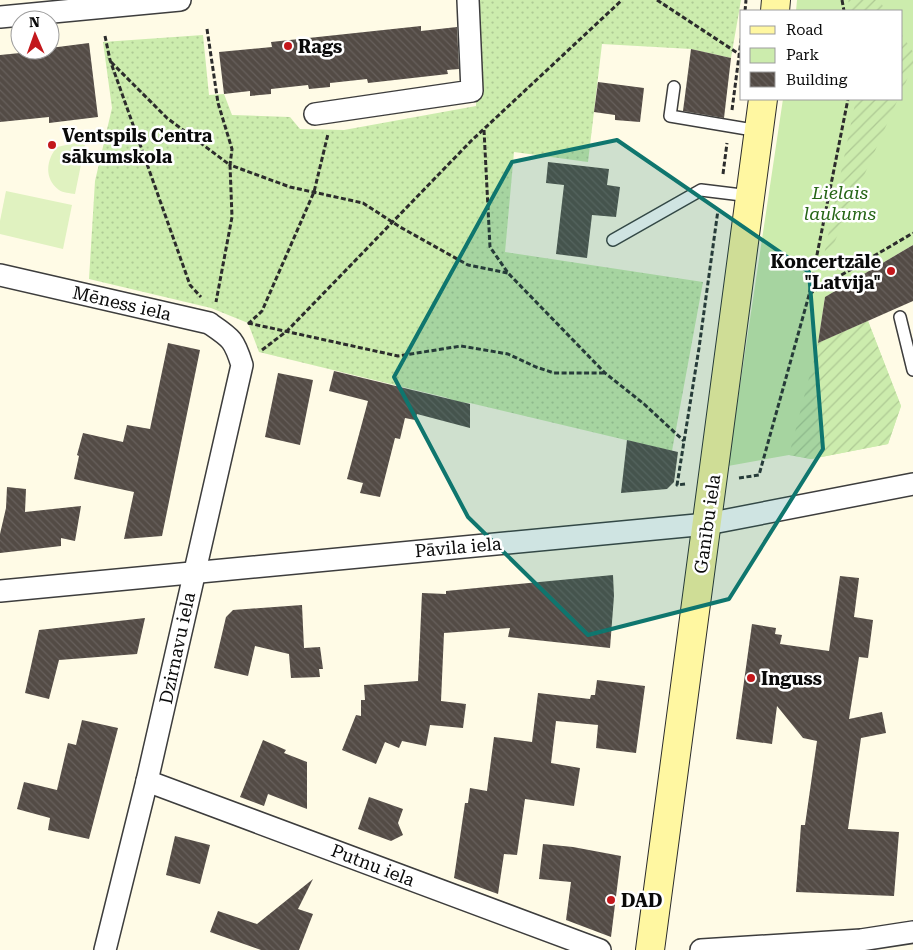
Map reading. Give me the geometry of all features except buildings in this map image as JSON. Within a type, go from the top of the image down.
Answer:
[{"type":"street","points":[[0,17],[78,5],[180,0]]},
{"type":"street","points":[[325,113],[472,91],[468,0]]},
{"type":"street","name":"Ganību iela","points":[[650,950],[763,100]]},
{"type":"street","name":"Mēness iela","points":[[0,275],[210,316],[236,350]]},
{"type":"street","name":"Dzirnavu iela","points":[[105,950],[147,781],[193,572],[236,350]]},
{"type":"street","name":"Pāvila iela","points":[[0,591],[707,524],[913,484]]},
{"type":"street","name":"Putnu iela","points":[[147,781],[600,950]]},
{"type":"street","points":[[701,950],[860,940],[913,932]]},
{"type":"lane","points":[[674,87],[670,116],[759,132]]},
{"type":"lane","points":[[612,240],[701,190],[750,196]]},
{"type":"lane","points":[[900,317],[913,370]]},
{"type":"path","points":[[236,350],[287,331],[470,141],[622,0]]},
{"type":"path","points":[[657,0],[739,54]]},
{"type":"path","points":[[208,29],[218,103],[232,149],[230,165],[232,217],[218,300],[210,316]]},
{"type":"path","points":[[105,36],[110,60],[190,285],[210,316]]},
{"type":"path","points":[[692,483],[677,485],[699,348],[740,47]]},
{"type":"path","points":[[110,60],[167,118],[230,165],[290,187],[363,203],[468,266],[508,273]]},
{"type":"path","points":[[736,478],[759,475],[808,295],[848,100]]},
{"type":"path","points":[[236,350],[248,323],[262,311],[314,192],[325,113]]},
{"type":"path","points":[[484,130],[490,247],[508,273],[605,373],[644,404],[684,442]]},
{"type":"path","points":[[808,295],[913,233]]},
{"type":"path","points":[[248,323],[398,356],[460,346],[508,354],[554,373],[605,373]]},
{"type":"highlighted area","points":[[617,140],[809,272],[823,449],[729,599],[588,635],[468,517],[394,377],[512,162]]},
{"type":"green space","points":[[478,0],[741,0],[731,58],[691,49],[602,44],[588,162],[514,152],[505,252],[703,282],[672,451],[460,402],[259,352],[248,323],[211,308],[89,279],[95,181],[112,108],[103,42],[203,35],[209,95],[224,94],[232,115],[290,117],[300,129],[344,130],[476,106]]},
{"type":"green space","name":"Lielais laukums","points":[[797,0],[913,0],[913,245],[825,297],[818,343],[868,321],[901,406],[888,444],[811,459],[789,455],[728,466],[783,100],[903,100],[903,10],[796,10]]},
{"type":"green space","points":[[848,0],[879,0],[885,10],[851,10]]},
{"type":"green space","points":[[903,37],[913,52],[913,66],[903,89]]},
{"type":"green space","points":[[856,100],[898,100],[820,275]]},
{"type":"green space","points":[[75,143],[85,145],[75,194],[62,192],[54,186],[48,169],[53,152],[57,147]]},
{"type":"green space","points":[[6,191],[72,205],[63,249],[0,234],[0,221]]},
{"type":"green space","points":[[868,321],[901,406],[888,444],[811,459],[789,455],[818,343]]},
{"type":"place","name":"Rags","points":[[288,46]]},
{"type":"place","name":"Ventspils Centra sākumskola","points":[[52,145]]},
{"type":"place","name":"Koncertzāle \"Latvija\"","points":[[891,271]]},
{"type":"place","name":"Inguss","points":[[751,678]]},
{"type":"place","name":"DAD","points":[[611,900]]}]
